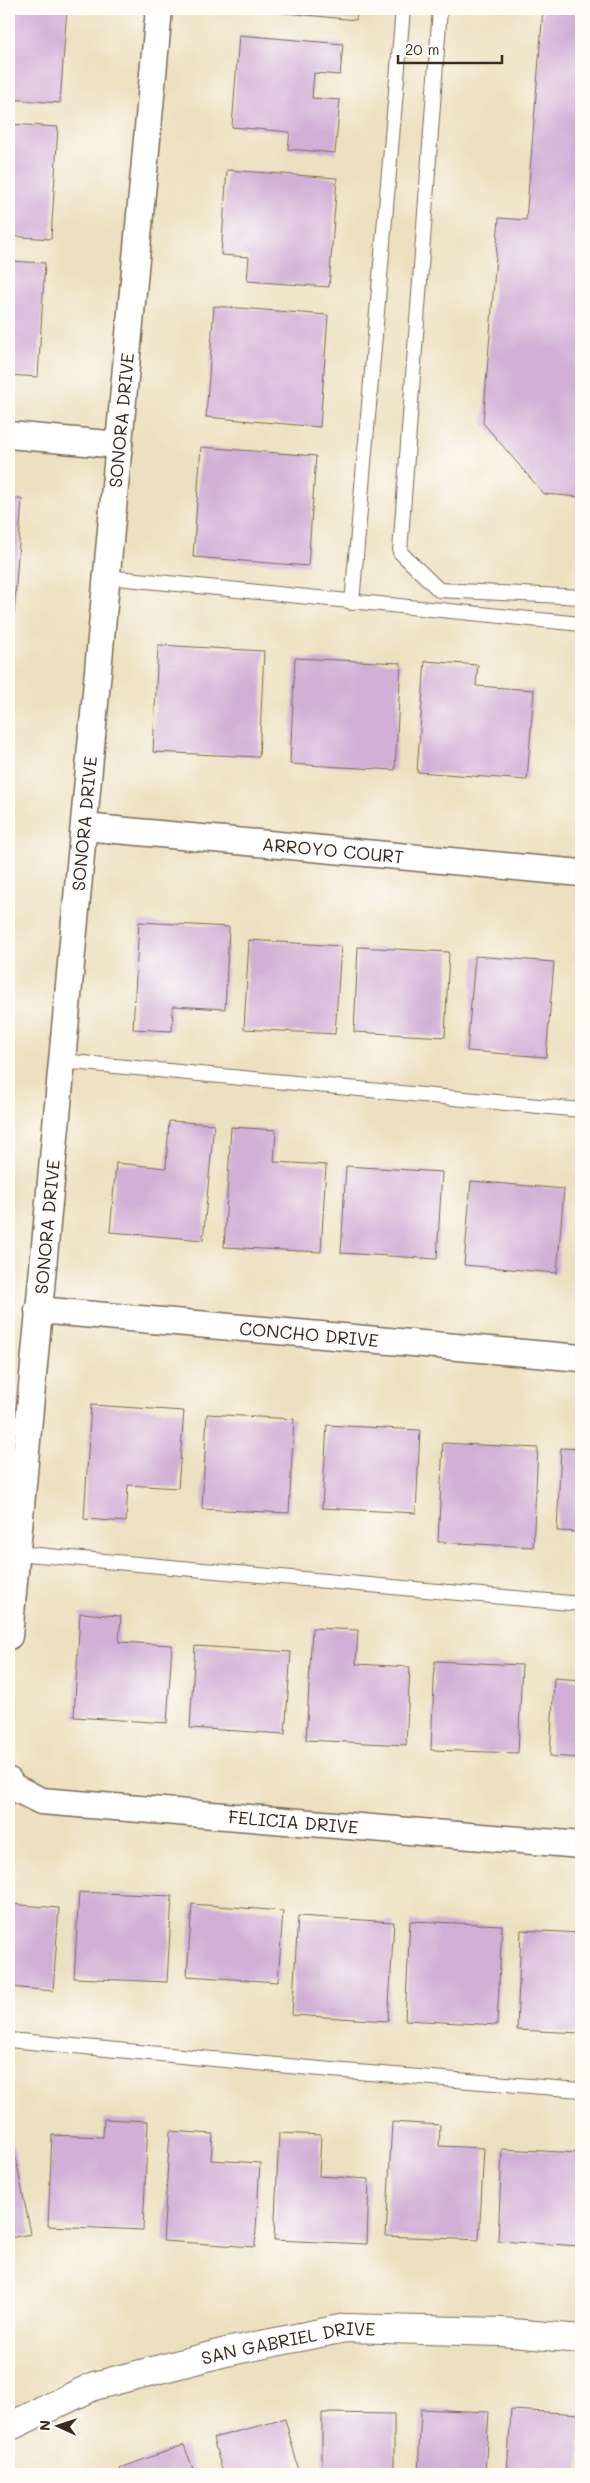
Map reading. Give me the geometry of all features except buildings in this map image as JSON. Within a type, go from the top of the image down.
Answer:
[{"type":"street","name":"SONORA DRIVE","points":[[9,1636],[159,9]]},
{"type":"street","points":[[9,435],[119,445]]},
{"type":"street","name":"ARROYO COURT","points":[[84,827],[581,873]]},
{"type":"street","name":"CONCHO DRIVE","points":[[38,1310],[581,1358]]},
{"type":"street","name":"FELICIA DRIVE","points":[[10,1783],[41,1801],[581,1845]]},
{"type":"street","name":"SAN GABRIEL DRIVE","points":[[9,2427],[94,2386],[226,2352],[346,2328],[501,2332],[581,2339]]},
{"type":"lane","points":[[352,603],[403,9]]},
{"type":"lane","points":[[440,9],[400,552],[440,590],[581,598]]},
{"type":"lane","points":[[107,578],[581,624]]},
{"type":"lane","points":[[62,1061],[581,1110]]},
{"type":"lane","points":[[16,1553],[581,1604]]},
{"type":"lane","points":[[9,2040],[332,2070],[581,2090]]}]
